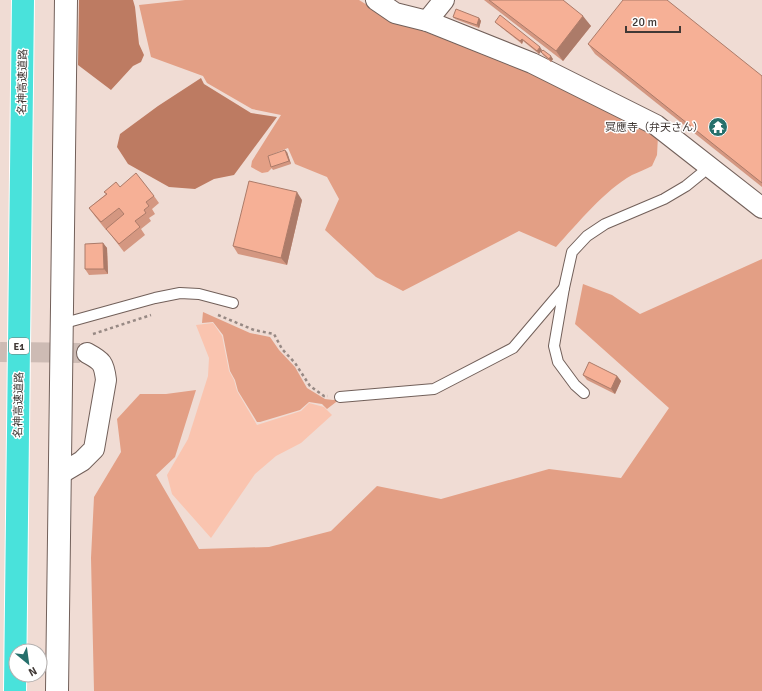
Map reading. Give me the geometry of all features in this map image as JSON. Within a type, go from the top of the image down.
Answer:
[{"type":"highway","name":"名神高速道路","points":[[15,691],[23,0]]},
{"type":"street","points":[[57,691],[66,0]]},
{"type":"street","points":[[376,0],[395,13],[427,21],[532,63],[656,125],[762,208]]},
{"type":"street","points":[[427,21],[444,0]]},
{"type":"street","points":[[60,474],[82,461],[94,449],[106,380],[105,369],[90,344]]},
{"type":"lane","points":[[584,393],[575,385],[558,362],[554,346],[572,252],[587,236],[605,224],[664,199],[686,186],[708,166]]},
{"type":"lane","points":[[340,397],[434,389],[513,348],[564,288]]},
{"type":"lane","points":[[62,324],[155,298],[180,294],[199,294],[233,303]]},
{"type":"path","points":[[212,312],[254,330],[274,334],[282,349],[295,363],[310,386],[324,396],[340,397]]},
{"type":"path","points":[[90,344],[155,314]]},
{"type":"shaded area","points":[[79,0],[133,0],[139,44],[144,55],[141,62],[133,66],[111,90],[78,65]]},
{"type":"shaded area","points":[[185,0],[359,0],[390,19],[526,69],[658,136],[657,155],[652,166],[622,181],[602,198],[556,247],[519,231],[403,291],[376,277],[325,230],[339,199],[327,177],[295,164],[288,148],[268,156],[272,168],[268,172],[262,173],[251,167],[252,161],[281,115],[252,109],[207,83],[203,76],[151,57],[139,5]]},
{"type":"shaded area","points":[[201,78],[204,84],[251,113],[277,117],[234,175],[214,179],[195,189],[169,187],[128,164],[117,147],[120,134],[158,106]]},
{"type":"shaded area","points":[[762,259],[762,691],[94,691],[91,558],[94,497],[121,452],[117,419],[140,394],[166,394],[196,390],[175,457],[156,475],[199,549],[269,547],[331,531],[377,486],[441,499],[549,469],[621,478],[669,408],[575,324],[583,284],[612,295],[640,314]]},
{"type":"shaded area","points":[[203,312],[250,333],[270,337],[279,350],[295,367],[307,388],[325,399],[340,399],[327,409],[322,404],[309,402],[300,410],[257,422],[238,391],[235,380],[230,371],[223,335],[213,322],[202,323]]},
{"type":"shaded area","points":[[213,323],[222,336],[229,371],[234,380],[237,391],[257,425],[301,411],[309,403],[324,407],[332,415],[301,443],[276,456],[255,474],[211,538],[172,494],[167,475],[188,439],[208,376],[209,358],[196,325]]},
{"type":"building","points":[[489,0],[563,0],[583,16],[556,51]]},
{"type":"building","name":"冥應寺（弁天さん）","points":[[623,0],[667,0],[762,76],[762,183],[588,44]]},
{"type":"building","points":[[456,9],[479,18],[477,25],[453,17]]},
{"type":"building","points":[[500,15],[540,47],[537,51],[522,39],[520,41],[495,22]]},
{"type":"building","points":[[543,50],[551,56],[549,59],[541,52]]},
{"type":"building","points":[[285,150],[289,161],[271,167],[268,156]]},
{"type":"building","points":[[136,173],[154,196],[146,202],[149,206],[144,210],[146,213],[135,221],[140,227],[119,244],[106,229],[124,214],[119,208],[101,222],[89,208],[107,194],[104,192],[116,182],[120,187]]},
{"type":"building","points":[[249,181],[297,192],[281,258],[233,246]]},
{"type":"building","points":[[103,243],[104,269],[85,269],[85,244]]},
{"type":"building","points":[[589,362],[617,376],[611,389],[583,375]]},
{"type":"tunnel","points":[[0,352],[87,353]]},
{"type":"place","name":"冥應寺（弁天さん）","points":[[718,127]]}]
